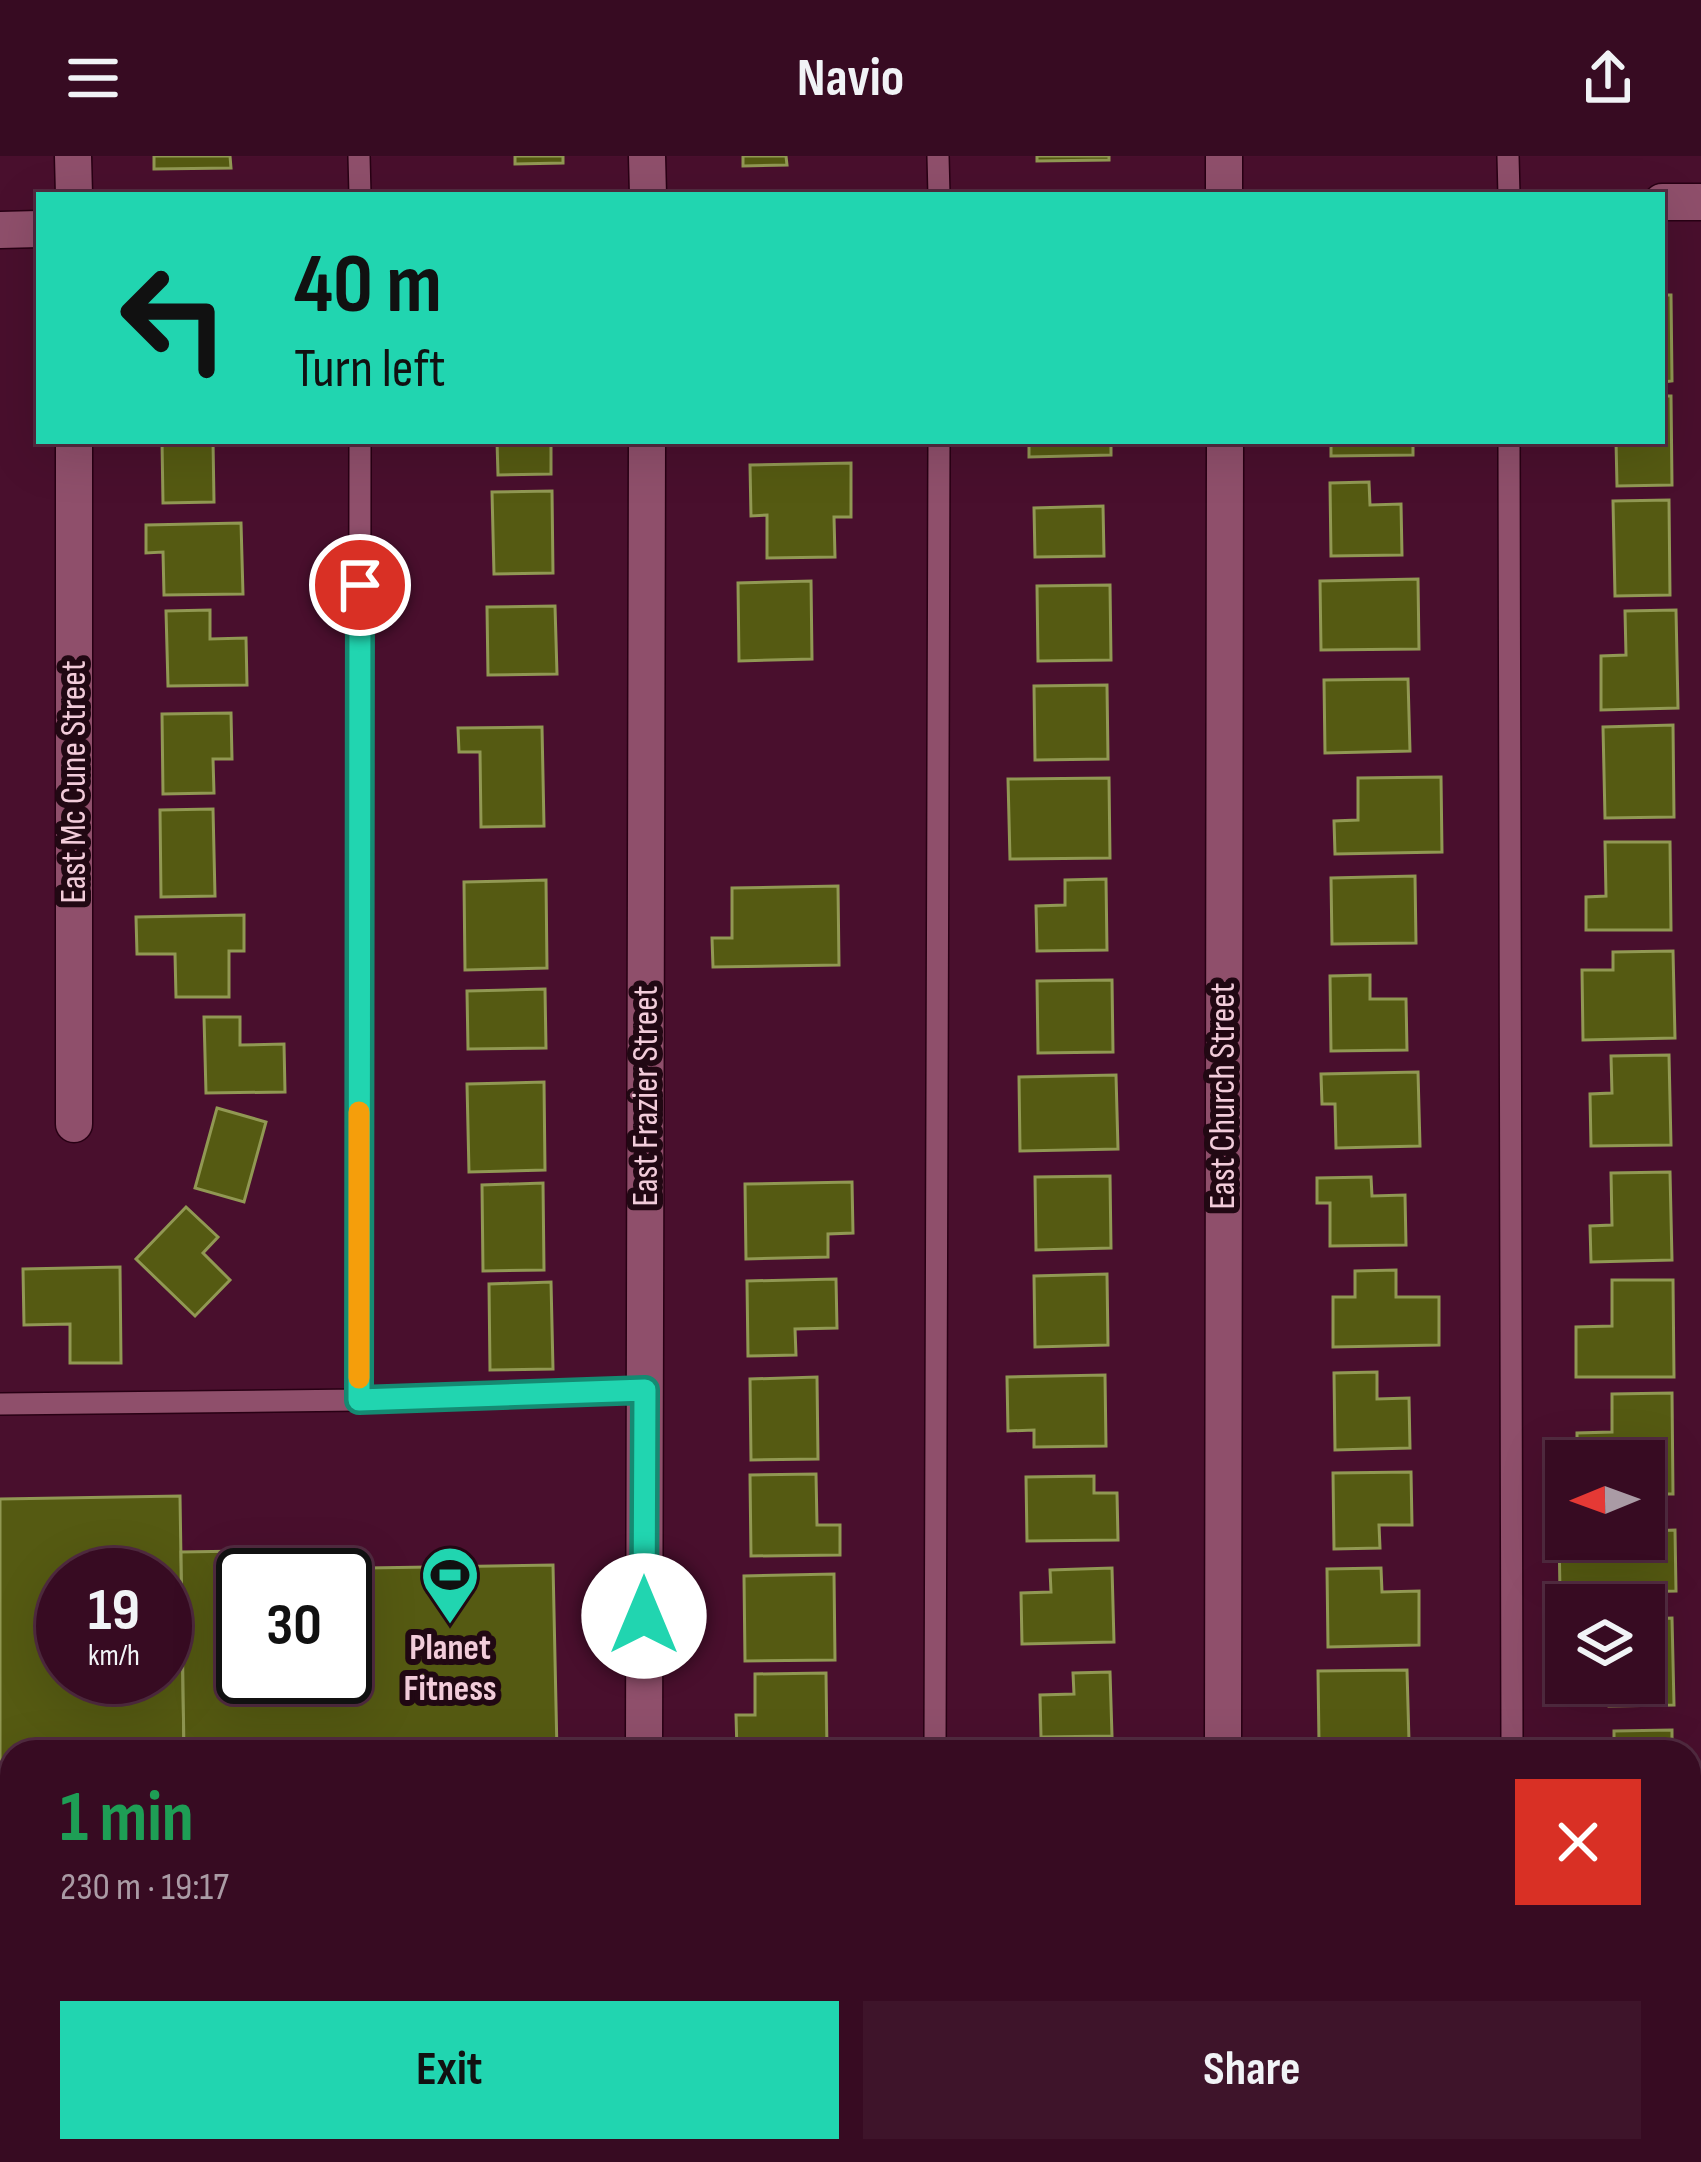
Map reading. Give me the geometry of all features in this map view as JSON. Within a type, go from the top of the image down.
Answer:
[{"type":"street","points":[[73,156],[74,192]]},
{"type":"street","points":[[647,156],[648,192]]},
{"type":"street","points":[[1223,156],[1224,192]]},
{"type":"street","points":[[1665,202],[1701,202]]},
{"type":"street","points":[[0,230],[36,229]]},
{"type":"street","name":"East Mc Cune Street","points":[[74,444],[74,1124]]},
{"type":"street","name":"East Frazier Street","points":[[644,1740],[647,444]]},
{"type":"street","name":"East Church Street","points":[[1223,1740],[1225,444]]},
{"type":"lane","points":[[359,156],[360,192]]},
{"type":"lane","points":[[938,156],[939,192]]},
{"type":"lane","points":[[1508,156],[1509,192]]},
{"type":"lane","points":[[359,1400],[360,444]]},
{"type":"lane","points":[[935,1740],[939,444]]},
{"type":"lane","points":[[1510,444],[1513,1740]]},
{"type":"lane","points":[[0,1404],[359,1400],[645,1390]]},
{"type":"building","points":[[154,156],[230,156],[231,168],[154,169]]},
{"type":"building","points":[[515,156],[563,156],[563,163],[515,164]]},
{"type":"building","points":[[743,156],[786,156],[787,165],[743,166]]},
{"type":"building","points":[[1037,156],[1109,156],[1109,160],[1037,161]]},
{"type":"building","points":[[1665,295],[1671,295],[1672,381],[1665,382]]},
{"type":"building","points":[[1665,396],[1671,396],[1672,485],[1617,486],[1616,444],[1665,444]]},
{"type":"building","points":[[162,444],[213,444],[214,502],[163,503]]},
{"type":"building","points":[[497,444],[551,444],[551,474],[498,475]]},
{"type":"building","points":[[1029,444],[1111,444],[1111,455],[1029,457]]},
{"type":"building","points":[[1331,444],[1413,444],[1413,455],[1331,456]]},
{"type":"building","points":[[851,463],[851,517],[834,517],[835,557],[767,558],[767,515],[751,516],[750,465]]},
{"type":"building","points":[[1369,482],[1370,505],[1401,504],[1402,555],[1331,556],[1330,483]]},
{"type":"building","points":[[552,491],[553,573],[494,574],[492,492]]},
{"type":"building","points":[[1669,500],[1670,595],[1615,596],[1613,501]]},
{"type":"building","points":[[1103,506],[1104,556],[1035,557],[1034,508]]},
{"type":"building","points":[[241,523],[243,594],[164,595],[163,552],[146,553],[146,525]]},
{"type":"building","points":[[1418,579],[1419,649],[1321,650],[1320,581]]},
{"type":"building","points":[[811,581],[812,659],[739,661],[738,583]]},
{"type":"building","points":[[1110,585],[1111,660],[1038,661],[1037,586]]},
{"type":"building","points":[[555,606],[557,674],[488,675],[487,607]]},
{"type":"building","points":[[210,610],[210,639],[246,638],[247,685],[168,686],[166,611]]},
{"type":"building","points":[[1676,610],[1678,708],[1601,710],[1601,656],[1626,655],[1625,611]]},
{"type":"building","points":[[1408,679],[1410,751],[1325,753],[1324,680]]},
{"type":"building","points":[[1107,685],[1108,759],[1035,760],[1034,686]]},
{"type":"building","points":[[231,713],[232,759],[213,759],[214,793],[163,794],[162,714]]},
{"type":"building","points":[[1673,725],[1674,817],[1605,818],[1603,727]]},
{"type":"building","points":[[542,727],[544,826],[481,827],[480,752],[459,752],[458,728]]},
{"type":"building","points":[[1441,777],[1442,852],[1335,854],[1334,821],[1358,820],[1358,778]]},
{"type":"building","points":[[1109,778],[1110,858],[1010,859],[1008,779]]},
{"type":"building","points":[[213,809],[215,896],[161,897],[160,810]]},
{"type":"building","points":[[1605,842],[1670,842],[1671,930],[1586,930],[1586,897],[1606,896]]},
{"type":"building","points":[[1415,876],[1416,943],[1332,944],[1331,878]]},
{"type":"building","points":[[1106,879],[1107,950],[1037,951],[1036,906],[1065,905],[1065,880]]},
{"type":"building","points":[[546,880],[547,968],[465,970],[464,882]]},
{"type":"building","points":[[838,886],[839,965],[713,967],[712,938],[732,938],[732,888]]},
{"type":"building","points":[[244,915],[244,951],[229,951],[229,997],[176,997],[175,954],[137,954],[136,917]]},
{"type":"building","points":[[1673,951],[1675,1038],[1583,1040],[1582,970],[1613,970],[1613,952]]},
{"type":"building","points":[[1370,975],[1370,999],[1406,999],[1407,1050],[1331,1051],[1330,976]]},
{"type":"building","points":[[1112,980],[1113,1052],[1038,1053],[1037,981]]},
{"type":"building","points":[[545,989],[546,1048],[468,1049],[467,991]]},
{"type":"building","points":[[204,1017],[240,1017],[240,1045],[284,1044],[285,1092],[206,1093]]},
{"type":"building","points":[[1669,1055],[1671,1145],[1591,1146],[1590,1094],[1612,1093],[1611,1056]]},
{"type":"building","points":[[1418,1072],[1420,1146],[1336,1148],[1335,1104],[1322,1104],[1321,1074]]},
{"type":"building","points":[[1116,1075],[1118,1149],[1020,1151],[1019,1077]]},
{"type":"building","points":[[544,1082],[545,1170],[469,1172],[467,1084]]},
{"type":"building","points":[[217,1108],[266,1122],[244,1202],[195,1188]]},
{"type":"building","points":[[1670,1172],[1672,1260],[1591,1262],[1590,1226],[1612,1225],[1611,1173]]},
{"type":"building","points":[[1110,1176],[1111,1248],[1036,1250],[1035,1177]]},
{"type":"building","points":[[1371,1177],[1372,1196],[1405,1195],[1406,1245],[1330,1246],[1330,1203],[1317,1203],[1317,1178]]},
{"type":"building","points":[[852,1182],[853,1233],[828,1234],[828,1257],[746,1259],[745,1184]]},
{"type":"building","points":[[543,1183],[544,1270],[483,1271],[482,1185]]},
{"type":"building","points":[[186,1207],[218,1237],[203,1253],[230,1280],[195,1316],[136,1259]]},
{"type":"building","points":[[120,1267],[121,1363],[70,1363],[70,1324],[24,1325],[23,1269]]},
{"type":"building","points":[[1396,1270],[1396,1297],[1439,1297],[1439,1345],[1333,1347],[1333,1297],[1355,1297],[1355,1271]]},
{"type":"building","points":[[1107,1274],[1108,1345],[1035,1347],[1034,1276]]},
{"type":"building","points":[[836,1279],[837,1328],[795,1329],[796,1355],[748,1356],[747,1281]]},
{"type":"building","points":[[1612,1280],[1673,1280],[1674,1377],[1576,1377],[1576,1327],[1612,1326]]},
{"type":"building","points":[[551,1282],[553,1369],[490,1370],[489,1284]]},
{"type":"building","points":[[1377,1372],[1377,1399],[1409,1398],[1410,1448],[1335,1450],[1334,1373]]},
{"type":"building","points":[[1105,1375],[1106,1446],[1034,1447],[1034,1430],[1008,1431],[1007,1377]]},
{"type":"building","points":[[817,1377],[818,1459],[751,1460],[750,1379]]},
{"type":"building","points":[[1672,1393],[1673,1494],[1665,1494],[1665,1440],[1577,1440],[1577,1433],[1612,1432],[1612,1394]]},
{"type":"building","points":[[1411,1472],[1412,1525],[1379,1525],[1380,1548],[1334,1549],[1333,1473]]},
{"type":"building","points":[[816,1474],[817,1525],[840,1525],[840,1555],[751,1556],[750,1475]]},
{"type":"building","points":[[1094,1476],[1094,1493],[1117,1493],[1118,1540],[1027,1541],[1026,1477]]},
{"type":"building","points":[[180,1496],[181,1548],[36,1548],[36,1704],[183,1704],[184,1740],[0,1740],[0,1499]]},
{"type":"building","points":[[1665,1530],[1675,1530],[1676,1591],[1665,1591],[1665,1584],[1560,1584],[1559,1560],[1665,1560]]},
{"type":"building","name":"Planet Fitness","points":[[216,1551],[216,1704],[372,1704],[372,1568],[553,1565],[557,1740],[184,1740],[183,1704],[192,1704],[192,1552]]},
{"type":"building","points":[[1112,1568],[1114,1642],[1022,1644],[1021,1593],[1051,1592],[1050,1570]]},
{"type":"building","points":[[1381,1568],[1382,1592],[1419,1591],[1419,1645],[1328,1647],[1327,1569]]},
{"type":"building","points":[[834,1574],[835,1660],[745,1661],[744,1576]]},
{"type":"building","points":[[1665,1618],[1672,1618],[1674,1705],[1609,1706],[1665,1704]]},
{"type":"building","points":[[1407,1670],[1409,1740],[1319,1740],[1318,1671]]},
{"type":"building","points":[[1110,1672],[1112,1736],[1041,1737],[1040,1695],[1074,1694],[1073,1673]]},
{"type":"building","points":[[826,1673],[827,1740],[737,1740],[736,1715],[755,1715],[755,1674]]},
{"type":"building","points":[[1672,1730],[1672,1740],[1614,1740],[1614,1731]]},
{"type":"slow traffic","points":[[359,1112],[359,1378]]},
{"type":"place","name":"Planet Fitness","points":[[450,1626]]},
{"type":"route","points":[[360,585],[359,1400],[645,1390],[644,1616]]}]
